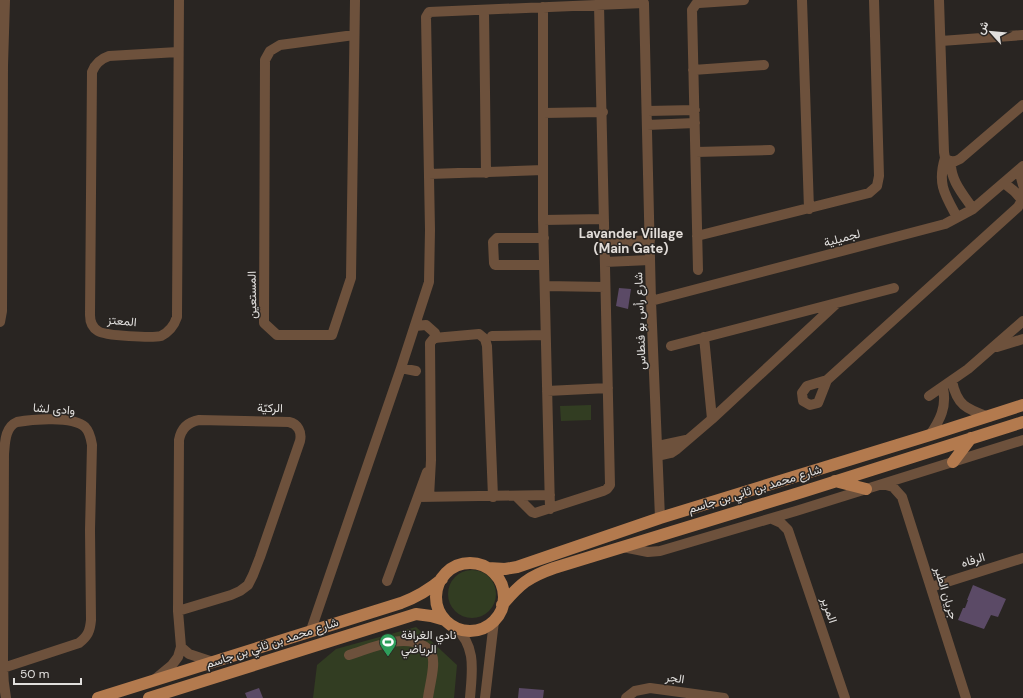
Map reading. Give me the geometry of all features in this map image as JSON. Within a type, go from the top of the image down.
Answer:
[{"type":"main road","name":"شارع محمد بن ثاني بن جاسم","points":[[488,568],[505,570],[517,567],[660,518],[1023,406]]},
{"type":"main road","name":"شارع محمد بن ثاني بن جاسم","points":[[502,605],[517,588],[536,574],[1023,422]]},
{"type":"main road","points":[[953,462],[971,438]]},
{"type":"main road","points":[[835,481],[866,489]]},
{"type":"main road","points":[[463,564],[476,564],[488,568],[496,575],[501,584],[503,595],[500,611],[489,625],[478,630],[466,630],[455,627],[445,620],[439,610],[436,600],[437,589],[442,578],[451,569],[463,564]]},
{"type":"main road","name":"شارع محمد بن ثاني بن جاسم","points":[[98,698],[401,603],[418,596],[431,588],[442,578]]},
{"type":"main road","name":"شارع محمد بن ثاني بن جاسم","points":[[149,698],[416,614],[445,620]]},
{"type":"street","name":"المعتز","points":[[178,52],[109,56],[100,60],[92,72],[90,320],[96,329],[104,334],[158,337],[170,330],[177,317],[179,0]]},
{"type":"street","name":"المستعين","points":[[354,35],[280,45],[270,51],[265,60],[264,323],[277,335],[332,335],[351,278],[355,0]]},
{"type":"street","points":[[698,270],[695,110],[691,13],[693,6],[699,3],[744,0]]},
{"type":"street","points":[[802,0],[809,209]]},
{"type":"street","points":[[697,236],[869,194],[877,186],[879,181],[874,0]]},
{"type":"street","points":[[939,0],[944,152],[954,180],[973,209]]},
{"type":"street","points":[[0,322],[2,311],[2,65],[4,2]]},
{"type":"street","name":"شارع رأس بو فنطاس","points":[[599,5],[644,3],[651,301],[660,518]]},
{"type":"street","points":[[311,630],[429,282],[430,230],[426,17],[429,12],[599,5],[610,485],[603,491],[539,512],[532,512],[517,497]]},
{"type":"street","points":[[543,7],[543,220],[550,508]]},
{"type":"street","points":[[484,10],[486,172]]},
{"type":"street","points":[[941,41],[1023,35]]},
{"type":"street","points":[[693,70],[764,65]]},
{"type":"street","points":[[948,160],[954,162],[960,159],[1023,104]]},
{"type":"street","points":[[647,111],[695,110]]},
{"type":"street","points":[[543,113],[602,112]]},
{"type":"street","points":[[647,125],[695,123]]},
{"type":"street","points":[[696,152],[770,150]]},
{"type":"street","points":[[948,160],[942,170],[942,187],[957,217]]},
{"type":"street","points":[[1021,168],[1023,185]]},
{"type":"street","name":"لجميلية","points":[[651,301],[945,224],[973,209],[1021,168]]},
{"type":"street","points":[[429,174],[543,170]]},
{"type":"street","points":[[827,380],[1018,207],[1022,195],[1004,183]]},
{"type":"street","points":[[543,220],[604,218]]},
{"type":"street","points":[[544,238],[497,238],[493,242],[495,265],[544,265]]},
{"type":"street","points":[[604,243],[650,240]]},
{"type":"street","points":[[605,262],[650,260]]},
{"type":"street","points":[[545,286],[605,287]]},
{"type":"street","points":[[671,346],[894,288]]},
{"type":"street","points":[[658,451],[671,453],[712,419],[836,303]]},
{"type":"street","points":[[929,396],[952,382],[1023,321]]},
{"type":"street","points":[[415,326],[426,325],[435,333],[436,338]]},
{"type":"street","points":[[429,497],[432,460],[431,340],[436,338],[479,334],[485,339],[487,346],[493,496]]},
{"type":"street","points":[[492,336],[545,335]]},
{"type":"street","points":[[704,337],[712,419]]},
{"type":"street","points":[[993,348],[1023,339]]},
{"type":"street","points":[[401,368],[416,371]]},
{"type":"street","points":[[952,382],[957,399],[962,404],[973,411],[989,417]]},
{"type":"street","points":[[547,391],[608,388]]},
{"type":"street","points":[[930,435],[936,427],[944,408],[945,398],[943,388]]},
{"type":"street","name":"وادى لشا","points":[[3,668],[79,643],[86,638],[90,632],[92,445],[85,428],[75,422],[54,420],[22,421],[14,423],[7,432],[4,454],[2,680],[6,698]]},
{"type":"street","name":"الركيّة","points":[[178,611],[240,591],[250,581],[260,557],[300,441],[299,430],[294,423],[199,420],[188,424],[181,432],[179,440],[178,611],[181,647]]},
{"type":"street","name":"شارع محمد بن ثاني بن جاسم","points":[[623,547],[648,552],[660,551],[772,519],[1023,440]]},
{"type":"street","points":[[387,581],[432,460]]},
{"type":"street","points":[[902,497],[903,486],[908,476]]},
{"type":"street","points":[[884,484],[893,487],[902,497]]},
{"type":"street","points":[[418,497],[517,497],[550,495]]},
{"type":"street","name":"جريان الطير","points":[[902,497],[966,698]]},
{"type":"street","points":[[788,530],[790,521],[796,511]]},
{"type":"street","points":[[772,519],[781,523],[788,530]]},
{"type":"street","name":"المرير","points":[[788,530],[845,698]]},
{"type":"street","name":"الرفاه","points":[[931,587],[1023,558]]},
{"type":"street","points":[[485,698],[494,620]]},
{"type":"street","points":[[455,627],[463,634],[472,657],[470,698]]},
{"type":"street","points":[[349,655],[387,643],[406,640],[420,644],[428,649],[433,656],[428,698]]},
{"type":"street","points":[[151,681],[172,665],[178,657],[181,647],[189,654],[213,662]]},
{"type":"street","name":"الجر","points":[[626,698],[635,691],[645,688],[724,698]]},
{"type":"green space","points":[[591,405],[591,420],[561,421],[560,406]]},
{"type":"green space","points":[[472,570],[481,572],[489,577],[494,585],[496,594],[494,603],[489,611],[481,616],[472,618],[463,616],[455,611],[450,603],[448,594],[450,585],[455,577],[463,572]]},
{"type":"green space","name":"نادي الغرافة الرياضي","points":[[416,627],[457,665],[454,698],[313,698],[317,665],[336,649]]},
{"type":"building","points":[[619,288],[631,289],[628,309],[616,306]]},
{"type":"building","points":[[973,585],[1006,599],[998,617],[991,615],[984,629],[958,620],[963,608],[965,608]]},
{"type":"building","points":[[259,688],[263,698],[247,698],[245,693]]},
{"type":"building","points":[[519,688],[544,690],[543,698],[518,698]]},
{"type":"place","name":"نادي الغرافة الرياضي","points":[[388,657]]},
{"type":"district","name":"Lavander Village (Main Gate)","points":[[631,240]]}]
